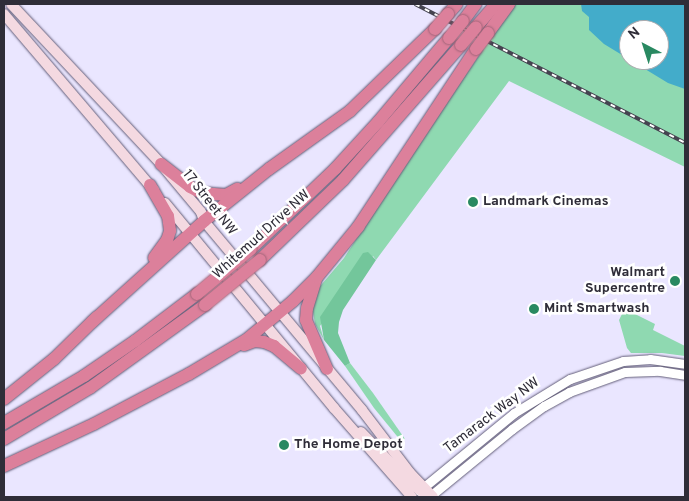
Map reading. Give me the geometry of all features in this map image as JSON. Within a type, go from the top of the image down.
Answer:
[{"type":"highway","points":[[92,322],[204,221],[269,169],[350,111],[458,4]]},
{"type":"highway","name":"Whitemud Drive NW","points":[[4,423],[91,371],[197,294],[251,249],[335,169],[391,108],[476,4]]},
{"type":"highway","name":"Whitemud Drive NW","points":[[4,439],[90,388],[143,352],[205,306],[260,260],[343,180],[496,4]]},
{"type":"highway","points":[[4,466],[135,404],[228,351],[280,312],[317,277],[358,227],[476,49],[509,4]]},
{"type":"highway","points":[[161,164],[190,187],[213,195],[226,195],[269,169]]},
{"type":"highway","points":[[4,399],[54,359],[161,251],[170,231],[168,216],[150,185]]},
{"type":"highway","points":[[317,277],[307,308],[306,320],[327,369]]},
{"type":"highway","points":[[228,351],[260,340],[274,346],[301,369]]},
{"type":"main road","name":"17 Street NW","points":[[11,4],[161,164],[201,212],[204,221],[327,369],[416,493]]},
{"type":"main road","points":[[4,14],[150,185],[334,408],[375,445],[416,493],[431,497]]},
{"type":"street","name":"Tamarack Way NW","points":[[416,493],[514,413],[570,378],[623,361],[650,359],[685,364]]},
{"type":"street","name":"Tamarack Way NW","points":[[431,497],[512,430],[544,406],[569,392],[625,372],[660,371],[685,375]]},
{"type":"green space","points":[[515,4],[685,4],[685,167],[509,81],[376,260],[373,256],[320,326],[324,340],[315,324],[313,312],[309,312],[316,291],[344,258],[414,149]]},
{"type":"green space","points":[[368,252],[376,260],[343,310],[339,322],[338,333],[350,363],[345,366],[324,340],[320,317],[363,253]]},
{"type":"green space","points":[[629,311],[655,324],[653,330],[685,346],[685,356],[662,353],[631,353],[627,348],[619,320],[622,314]]},
{"type":"green space","points":[[350,363],[405,439],[401,441],[374,408],[345,366]]},
{"type":"water","points":[[581,4],[685,4],[685,89],[668,83],[647,70],[669,70],[669,20],[619,20],[619,53],[604,44],[589,30],[589,17],[582,11]]},
{"type":"railway","points":[[415,4],[685,143]]},
{"type":"place","name":"Landmark Cinemas","points":[[473,202]]},
{"type":"place","name":"Walmart Supercentre","points":[[675,281]]},
{"type":"place","name":"Mint Smartwash","points":[[534,309]]},
{"type":"place","name":"The Home Depot","points":[[284,445]]}]
